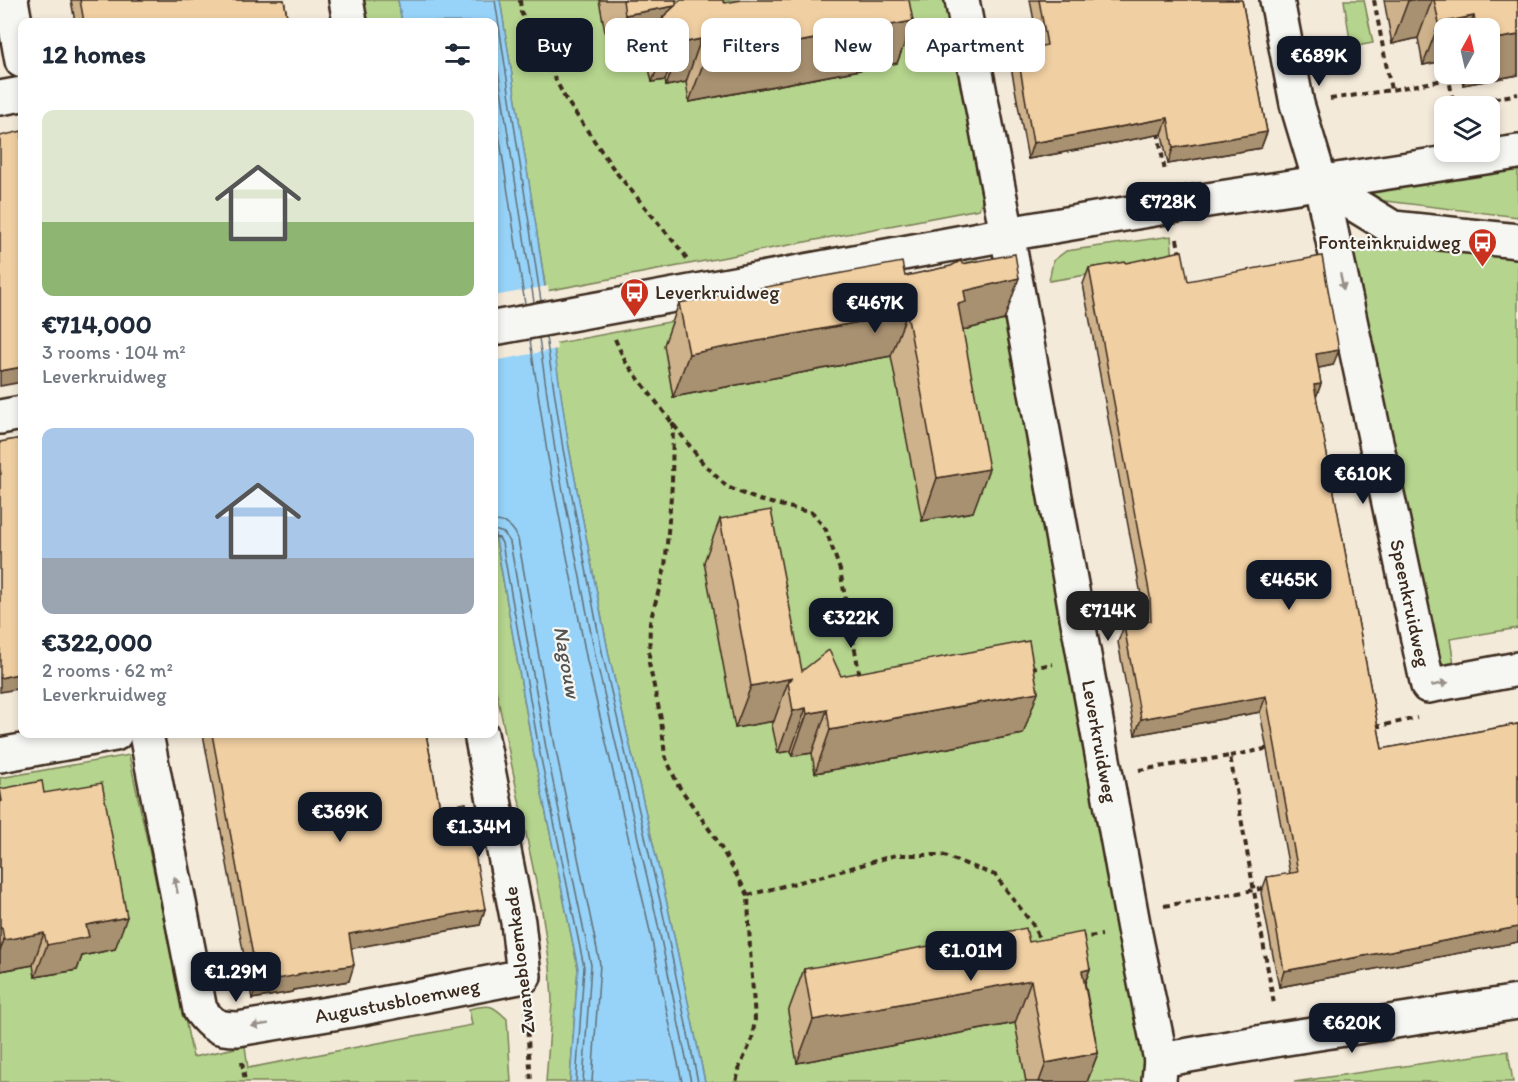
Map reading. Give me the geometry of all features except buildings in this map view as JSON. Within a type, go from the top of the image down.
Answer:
[{"type":"street","points":[[11,0],[18,39]]},
{"type":"street","points":[[346,0],[349,18]]},
{"type":"street","name":"Leverkruidweg","points":[[962,0],[1160,1071]]},
{"type":"street","points":[[1277,0],[1297,104],[1321,184],[1393,228],[1518,241]]},
{"type":"street","points":[[0,98],[18,95]]},
{"type":"street","points":[[498,327],[1006,234],[1518,152]]},
{"type":"street","name":"Speenkruidweg","points":[[1321,184],[1428,686],[1518,669]]},
{"type":"street","points":[[0,417],[18,414]]},
{"type":"street","points":[[0,755],[93,738]]},
{"type":"street","name":"Augustusbloemweg","points":[[147,738],[200,1010],[211,1024],[227,1029],[238,1029],[357,1010],[524,976]]},
{"type":"street","name":"Zwanebloemkade","points":[[482,738],[518,922],[524,976]]},
{"type":"street","points":[[1160,1071],[1280,1039],[1518,1002]]},
{"type":"path","points":[[520,0],[521,12],[565,98],[615,171],[684,254],[699,291]]},
{"type":"path","points":[[1374,0],[1391,90]]},
{"type":"path","points":[[1297,104],[1449,79],[1454,106],[1518,94]]},
{"type":"path","points":[[1157,128],[1182,265]]},
{"type":"path","points":[[592,310],[625,361],[672,423],[702,462],[727,487],[759,500],[813,513],[819,521],[825,530],[840,570],[862,686]]},
{"type":"path","points":[[672,423],[672,484],[665,568],[650,622],[649,663],[661,719],[665,756],[678,785],[716,839],[748,895],[755,1018],[752,1040],[740,1066],[736,1082]]},
{"type":"path","points":[[1027,669],[1085,658]]},
{"type":"path","points":[[1374,727],[1417,719],[1428,686]]},
{"type":"path","points":[[1267,738],[1269,749]]},
{"type":"path","points":[[1106,774],[1279,747]]},
{"type":"path","points":[[1230,756],[1280,1039]]},
{"type":"path","points":[[748,895],[896,855],[942,855],[995,875],[1032,925],[1041,945]]},
{"type":"path","points":[[1076,939],[1132,920],[1266,888]]},
{"type":"path","name":"Zwanebloemkade","points":[[524,976],[531,1082]]},
{"type":"green space","points":[[358,0],[398,0],[401,18],[362,18]]},
{"type":"green space","points":[[500,0],[948,0],[951,18],[905,18],[905,72],[962,72],[985,193],[979,209],[546,291]]},
{"type":"green space","points":[[1344,0],[1364,0],[1373,43],[1351,47]]},
{"type":"green space","points":[[1518,159],[1518,217],[1360,198],[1367,184]]},
{"type":"green space","points":[[1171,236],[1173,261],[1049,281],[1053,261],[1066,251]]},
{"type":"green space","points":[[1375,237],[1518,256],[1518,628],[1450,639],[1455,670],[1432,659],[1351,255]]},
{"type":"green space","points":[[977,260],[995,266],[1148,1056],[1144,1082],[705,1082],[668,908],[609,656],[569,448],[553,344],[890,280]]},
{"type":"green space","points":[[498,551],[533,750],[578,968],[570,1082],[546,1082],[552,1001],[542,911],[498,699]]},
{"type":"green space","points":[[129,755],[193,1057],[245,1046],[248,1068],[472,1025],[469,1009],[490,1006],[507,1019],[511,1082],[0,1082],[0,778]]},
{"type":"green space","points":[[1508,1051],[1513,1082],[1294,1082]]},
{"type":"water","name":"Nagouw","points":[[398,0],[500,0],[569,448],[609,656],[668,908],[705,1082],[570,1082],[578,968],[533,750],[498,551],[498,18],[401,18]]},
{"type":"pier","points":[[548,286],[557,349],[498,360],[498,295]]},
{"type":"place","name":"Fonteinkruidweg","points":[[1482,268]]},
{"type":"place","name":"Leverkruidweg","points":[[634,318]]}]
